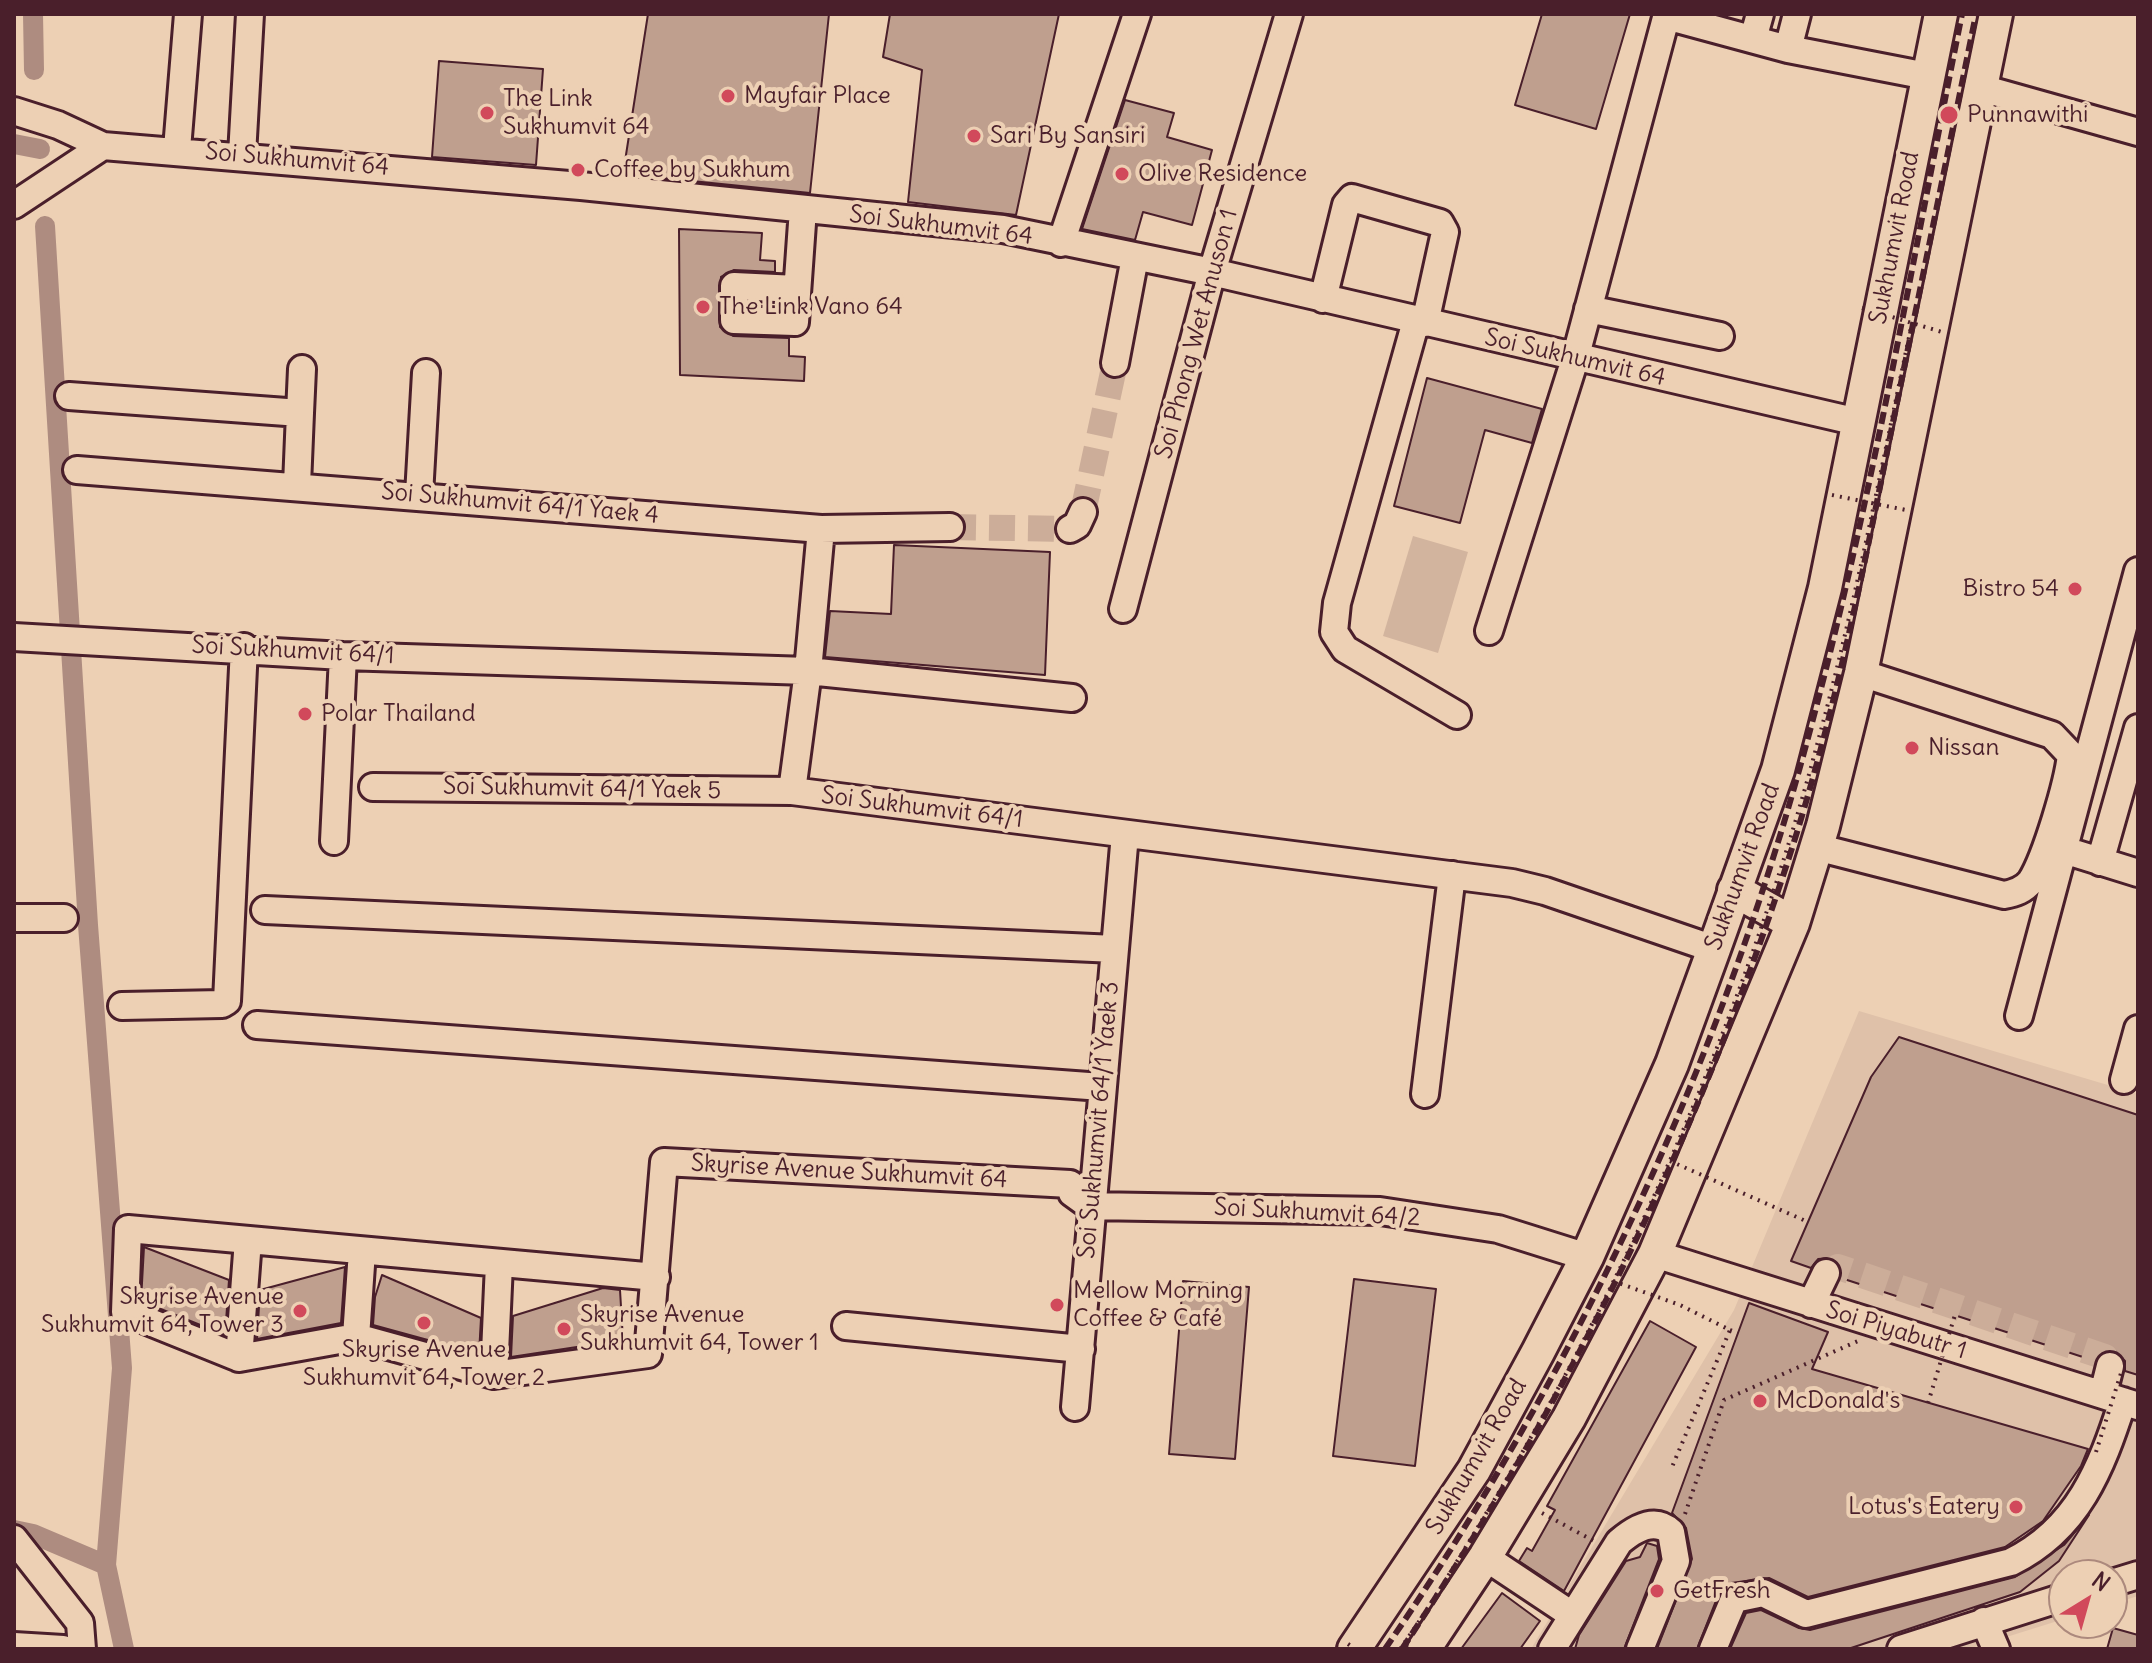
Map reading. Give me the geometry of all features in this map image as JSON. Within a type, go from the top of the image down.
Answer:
[{"type":"main road","name":"Sukhumvit Road","points":[[1352,1647],[1474,1470],[1587,1257],[1672,1064],[1714,949],[1778,770],[1825,588],[1941,14]]},
{"type":"main road","points":[[1424,1649],[1485,1557],[1569,1418],[1655,1254],[1793,923],[1861,673],[1996,14]]},
{"type":"main road","points":[[1734,890],[1793,923]]},
{"type":"street","points":[[177,149],[188,14]]},
{"type":"street","points":[[242,155],[250,14]]},
{"type":"street","points":[[1061,243],[1137,14]]},
{"type":"street","name":"Soi Phong Wet Anuson 1","points":[[1123,609],[1212,272],[1289,14]]},
{"type":"street","points":[[1788,49],[1797,14]]},
{"type":"street","points":[[1489,631],[1575,359],[1666,15],[1757,27],[1788,49],[1927,76]]},
{"type":"street","points":[[1981,88],[2138,132]]},
{"type":"street","name":"Soi Sukhumvit 64","points":[[14,111],[58,125],[103,146],[177,149],[1003,229],[1212,272],[1575,359],[1858,422]]},
{"type":"street","points":[[14,205],[103,146]]},
{"type":"street","points":[[1323,299],[1346,205],[1352,198],[1440,223],[1445,232],[1337,603],[1334,632],[1345,649],[1457,715]]},
{"type":"street","points":[[797,289],[803,209]]},
{"type":"street","points":[[1115,363],[1135,257]]},
{"type":"street","points":[[1588,309],[1720,336]]},
{"type":"street","points":[[297,485],[302,369]]},
{"type":"street","points":[[419,495],[426,373]]},
{"type":"street","points":[[69,396],[300,413]]},
{"type":"street","name":"Soi Sukhumvit 64/1 Yaek 4","points":[[77,470],[297,485],[821,529],[950,527]]},
{"type":"street","points":[[821,529],[808,671],[1072,698]]},
{"type":"street","points":[[1816,847],[2004,895],[2024,888],[2054,847],[2138,571]]},
{"type":"street","name":"Soi Sukhumvit 64/1","points":[[26,637],[244,647],[343,656],[808,671],[792,791],[1452,875],[1545,891],[1714,949]]},
{"type":"street","points":[[122,1006],[222,1004],[227,1001],[244,647]]},
{"type":"street","points":[[334,841],[343,656]]},
{"type":"street","points":[[1861,673],[2052,735],[2063,743],[2071,755],[2019,1016]]},
{"type":"street","points":[[2100,862],[2138,728]]},
{"type":"street","name":"Soi Sukhumvit 64/1 Yaek 5","points":[[373,787],[792,791]]},
{"type":"street","name":"Soi Sukhumvit 64/1 Yaek 3","points":[[1075,1407],[1090,1206],[1125,834]]},
{"type":"street","points":[[2054,847],[2138,873]]},
{"type":"street","points":[[1425,1094],[1452,875]]},
{"type":"street","points":[[265,910],[1115,949]]},
{"type":"street","points":[[14,918],[64,918]]},
{"type":"street","points":[[257,1025],[1102,1087]]},
{"type":"street","points":[[2124,1080],[2138,1029]]},
{"type":"street","name":"Skyrise Avenue Sukhumvit 64","points":[[656,1277],[664,1162],[1070,1184],[1072,1193],[1090,1206]]},
{"type":"street","name":"Soi Sukhumvit 64/2","points":[[1090,1206],[1380,1211],[1498,1229],[1587,1257]]},
{"type":"street","points":[[128,1229],[499,1264],[656,1277],[648,1354],[494,1375],[356,1337],[239,1358],[125,1312],[128,1229]]},
{"type":"street","points":[[239,1358],[248,1240]]},
{"type":"street","points":[[356,1337],[362,1251]]},
{"type":"street","name":"Soi Piyabutr 1","points":[[1655,1254],[2121,1401]]},
{"type":"street","points":[[494,1375],[499,1264]]},
{"type":"street","points":[[1811,1304],[1826,1273]]},
{"type":"street","points":[[846,1326],[1081,1349]]},
{"type":"street","points":[[1713,1649],[1734,1599],[1763,1593],[1806,1614],[2011,1562],[2035,1550],[2065,1524],[2086,1495],[2105,1456],[2121,1401],[2116,1368]]},
{"type":"street","points":[[1552,1649],[1612,1551],[1634,1530],[1646,1525],[1666,1527],[1675,1543],[1676,1561],[1640,1649]]},
{"type":"street","points":[[15,1540],[80,1623],[82,1649]]},
{"type":"street","points":[[1485,1557],[1572,1615]]},
{"type":"street","points":[[1901,1649],[2048,1602]]},
{"type":"street","points":[[1984,1621],[1996,1649]]},
{"type":"street","points":[[14,1646],[63,1649]]},
{"type":"path","points":[[1862,308],[1942,332]]},
{"type":"path","points":[[1400,1649],[1425,1614],[1548,1411],[1670,1161],[1772,896],[1817,748],[1912,323]]},
{"type":"path","points":[[1832,495],[1906,510]]},
{"type":"path","points":[[1670,1161],[1808,1222]]},
{"type":"path","points":[[1613,1281],[1680,1305],[1738,1333]]},
{"type":"path","points":[[1928,1403],[1955,1315]]},
{"type":"path","points":[[1675,1543],[1724,1400],[1888,1328]]},
{"type":"path","points":[[1672,1467],[1730,1330]]},
{"type":"path","points":[[2096,1452],[2116,1368]]},
{"type":"path","points":[[1519,1500],[1612,1551]]},
{"type":"shaded area","points":[[1413,536],[1468,552],[1438,653],[1383,636]]},
{"type":"shaded area","points":[[1859,1011],[2138,1094],[2138,1596],[2128,1599],[2128,1559],[2048,1559],[2048,1624],[1968,1649],[1531,1649],[1734,1310]]},
{"type":"building","name":"Mayfair Place","points":[[648,14],[829,14],[810,193],[623,174]]},
{"type":"building","name":"Sari By Sansiri","points":[[890,14],[1059,14],[1016,215],[908,202],[922,70],[883,57]]},
{"type":"building","points":[[1542,14],[1630,14],[1596,129],[1515,105]]},
{"type":"building","name":"The Link Sukhumvit 64","points":[[439,61],[543,69],[536,165],[432,157]]},
{"type":"building","name":"Olive Residence","points":[[1125,100],[1174,113],[1167,137],[1212,150],[1192,225],[1143,212],[1135,240],[1082,229]]},
{"type":"building","name":"The Link Vano 64","points":[[679,229],[762,233],[760,260],[775,261],[775,272],[734,270],[721,277],[720,327],[733,336],[789,338],[789,356],[805,357],[804,381],[680,375]]},
{"type":"building","points":[[1427,378],[1542,409],[1532,443],[1485,430],[1460,523],[1394,506]]},
{"type":"building","points":[[894,545],[1050,552],[1045,675],[825,657],[830,611],[891,614]]},
{"type":"building","points":[[1899,1037],[2138,1115],[2138,1375],[2125,1371],[2125,1361],[2115,1351],[2105,1351],[2095,1361],[1841,1278],[1840,1265],[1832,1258],[1818,1259],[1811,1268],[1791,1261],[1871,1077]]},
{"type":"building","points":[[144,1247],[229,1280],[225,1335],[141,1301]]},
{"type":"building","name":"Skyrise Avenue Sukhumvit 64, Tower 3","points":[[345,1267],[341,1323],[257,1339],[260,1290]]},
{"type":"building","name":"Skyrise Avenue Sukhumvit 64, Tower 2","points":[[382,1275],[481,1318],[479,1354],[373,1325],[375,1297]]},
{"type":"building","points":[[1354,1279],[1436,1289],[1415,1466],[1333,1456]]},
{"type":"building","points":[[1183,1281],[1249,1287],[1235,1459],[1169,1454]]},
{"type":"building","name":"Skyrise Avenue Sukhumvit 64, Tower 1","points":[[603,1288],[620,1290],[623,1340],[511,1357],[513,1316]]},
{"type":"building","points":[[1749,1303],[1828,1332],[1812,1369],[2088,1449],[2081,1466],[2043,1521],[2005,1547],[1808,1597],[1769,1578],[1731,1583],[1719,1593],[1697,1649],[1657,1649],[1692,1559],[1686,1528],[1672,1513]]},
{"type":"building","points":[[1650,1321],[1696,1347],[1564,1591],[1519,1561],[1527,1548],[1532,1551],[1555,1510],[1547,1506]]},
{"type":"building","points":[[2089,1515],[2060,1559],[2048,1559],[2048,1570],[2020,1592],[1848,1649],[1730,1649],[1746,1613],[1761,1610],[1810,1630],[2015,1577],[2064,1545]]},
{"type":"building","points":[[1647,1543],[1657,1546],[1659,1559],[1624,1649],[1575,1649],[1579,1635],[1626,1561],[1640,1557]]},
{"type":"building","points":[[1502,1593],[1540,1621],[1520,1649],[1461,1649]]},
{"type":"building","points":[[2128,1632],[2138,1635],[2138,1649],[2107,1649],[2110,1639],[2128,1639]]},
{"type":"waterway","points":[[33,14],[34,70]]},
{"type":"waterway","points":[[14,144],[40,149]]},
{"type":"waterway","points":[[45,226],[88,925],[122,1368],[106,1565]]},
{"type":"waterway","points":[[14,1530],[33,1534],[106,1565],[124,1649]]},
{"type":"tunnel","points":[[1083,512],[1115,363]]},
{"type":"tunnel","points":[[950,527],[1070,529]]},
{"type":"tunnel","points":[[1826,1273],[1838,1267],[2105,1357],[2110,1366]]},
{"type":"railway","points":[[1385,1649],[1448,1554],[1507,1456],[1615,1254],[1707,1045],[1747,938],[1810,729],[1860,526],[1962,14]]},
{"type":"railway","points":[[1402,1649],[1464,1553],[1578,1355],[1677,1150],[1722,1045],[1762,938],[1798,829],[1850,630],[1976,14]]},
{"type":"place","name":"Mayfair Place","points":[[728,96]]},
{"type":"place","name":"The Link Sukhumvit 64","points":[[487,113]]},
{"type":"place","name":"Punnawithi","points":[[1949,115]]},
{"type":"place","name":"Sari By Sansiri","points":[[974,136]]},
{"type":"place","name":"Coffee by Sukhum","points":[[578,170]]},
{"type":"place","name":"Olive Residence","points":[[1122,174]]},
{"type":"place","name":"The Link Vano 64","points":[[703,307]]},
{"type":"place","name":"Bistro 54","points":[[2075,589]]},
{"type":"place","name":"Polar Thailand","points":[[305,714]]},
{"type":"place","name":"Nissan","points":[[1912,748]]},
{"type":"place","name":"Mellow Morning Coffee & Café","points":[[1057,1305]]},
{"type":"place","name":"Skyrise Avenue Sukhumvit 64, Tower 3","points":[[300,1311]]},
{"type":"place","name":"Skyrise Avenue Sukhumvit 64, Tower 2","points":[[424,1323]]},
{"type":"place","name":"Skyrise Avenue Sukhumvit 64, Tower 1","points":[[564,1329]]},
{"type":"place","name":"McDonald's","points":[[1760,1401]]},
{"type":"place","name":"Lotus's Eatery","points":[[2016,1507]]},
{"type":"place","name":"GetFresh","points":[[1657,1591]]}]
